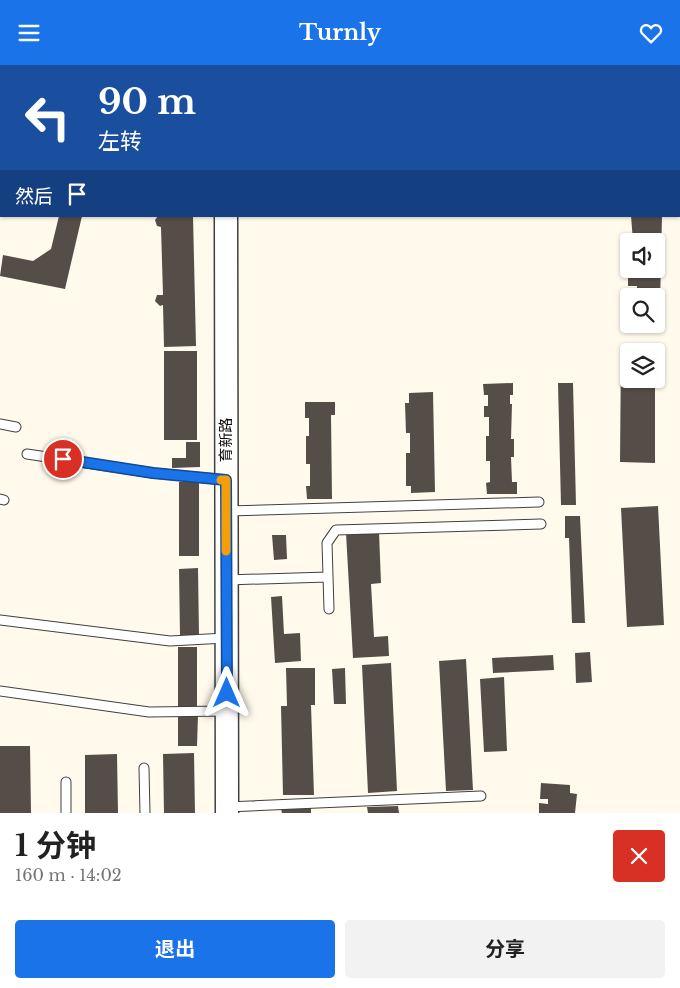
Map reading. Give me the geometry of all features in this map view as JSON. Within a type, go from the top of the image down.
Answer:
[{"type":"street","name":"育新路","points":[[226,217],[227,810]]},
{"type":"lane","points":[[0,424],[16,427]]},
{"type":"lane","points":[[27,454],[153,473],[226,480]]},
{"type":"lane","points":[[226,511],[539,502]]},
{"type":"lane","points":[[329,609],[327,543],[336,530],[541,524]]},
{"type":"lane","points":[[226,580],[328,577]]},
{"type":"lane","points":[[0,620],[170,641],[226,638]]},
{"type":"lane","points":[[0,691],[150,712],[227,711]]},
{"type":"lane","points":[[144,768],[145,813]]},
{"type":"lane","points":[[66,783],[66,813]]},
{"type":"lane","points":[[227,810],[481,796]]},
{"type":"building","points":[[59,217],[82,217],[65,289],[0,276],[3,255],[33,261],[51,249]]},
{"type":"building","points":[[157,217],[193,217],[196,346],[164,347],[163,305],[160,306],[155,301],[157,295],[163,295],[161,227],[157,226],[155,220]]},
{"type":"building","points":[[631,217],[662,217],[662,233],[632,233]]},
{"type":"building","points":[[628,278],[661,278],[660,288],[628,286]]},
{"type":"building","points":[[164,351],[197,351],[197,440],[164,440]]},
{"type":"building","points":[[513,383],[513,395],[510,395],[510,404],[512,404],[511,439],[514,439],[514,457],[511,457],[512,482],[517,482],[517,494],[487,494],[486,483],[490,482],[490,461],[486,461],[486,436],[489,436],[489,417],[484,417],[484,406],[488,406],[488,395],[484,395],[483,384]]},
{"type":"building","points":[[558,383],[573,383],[576,505],[561,505]]},
{"type":"building","points":[[621,388],[655,388],[655,463],[620,462]]},
{"type":"building","points":[[433,392],[435,492],[411,493],[411,486],[406,486],[406,453],[410,453],[410,433],[406,433],[405,403],[409,403],[409,393]]},
{"type":"building","points":[[305,402],[335,402],[335,415],[331,415],[332,499],[307,499],[306,486],[310,486],[310,464],[306,464],[306,436],[309,436],[309,418],[305,418]]},
{"type":"building","points":[[186,442],[200,442],[200,467],[172,468],[172,458],[186,458]]},
{"type":"building","points":[[179,482],[199,482],[199,556],[179,556]]},
{"type":"building","points":[[658,506],[664,625],[627,627],[621,508]]},
{"type":"building","points":[[565,516],[580,516],[585,623],[572,623],[569,538],[565,538]]},
{"type":"building","points":[[379,532],[381,583],[371,584],[374,637],[388,636],[389,656],[353,658],[346,533]]},
{"type":"building","points":[[272,535],[286,535],[287,559],[274,560]]},
{"type":"building","points":[[198,568],[199,636],[180,636],[179,569]]},
{"type":"building","points":[[282,596],[284,634],[300,633],[301,661],[275,663],[271,597]]},
{"type":"building","points":[[178,647],[197,647],[197,707],[178,707]]},
{"type":"building","points":[[590,652],[592,682],[576,683],[575,653]]},
{"type":"building","points":[[553,655],[554,670],[493,673],[492,658]]},
{"type":"building","points":[[466,659],[473,790],[446,791],[439,661]]},
{"type":"building","points":[[391,663],[397,791],[368,793],[362,665]]},
{"type":"building","points":[[286,668],[315,668],[315,705],[311,705],[314,795],[283,795],[281,706],[287,706]]},
{"type":"building","points":[[345,668],[346,704],[334,704],[332,669]]},
{"type":"building","points":[[504,677],[507,751],[484,752],[480,679]]},
{"type":"building","points":[[178,715],[198,715],[197,746],[178,746]]},
{"type":"building","points":[[0,746],[30,746],[31,813],[0,813]]},
{"type":"building","points":[[194,753],[195,813],[164,813],[163,754]]},
{"type":"building","points":[[117,754],[118,813],[85,813],[85,755]]},
{"type":"building","points":[[541,783],[570,785],[570,793],[577,794],[575,813],[539,813],[539,803],[548,804],[548,799],[540,799]]},
{"type":"building","points":[[398,806],[399,813],[368,813],[367,807]]},
{"type":"building","points":[[311,808],[311,813],[282,813],[281,809]]},
{"type":"slow traffic","points":[[221,480],[226,480],[226,551]]},
{"type":"route","points":[[63,459],[153,473],[226,480],[227,693]]}]
